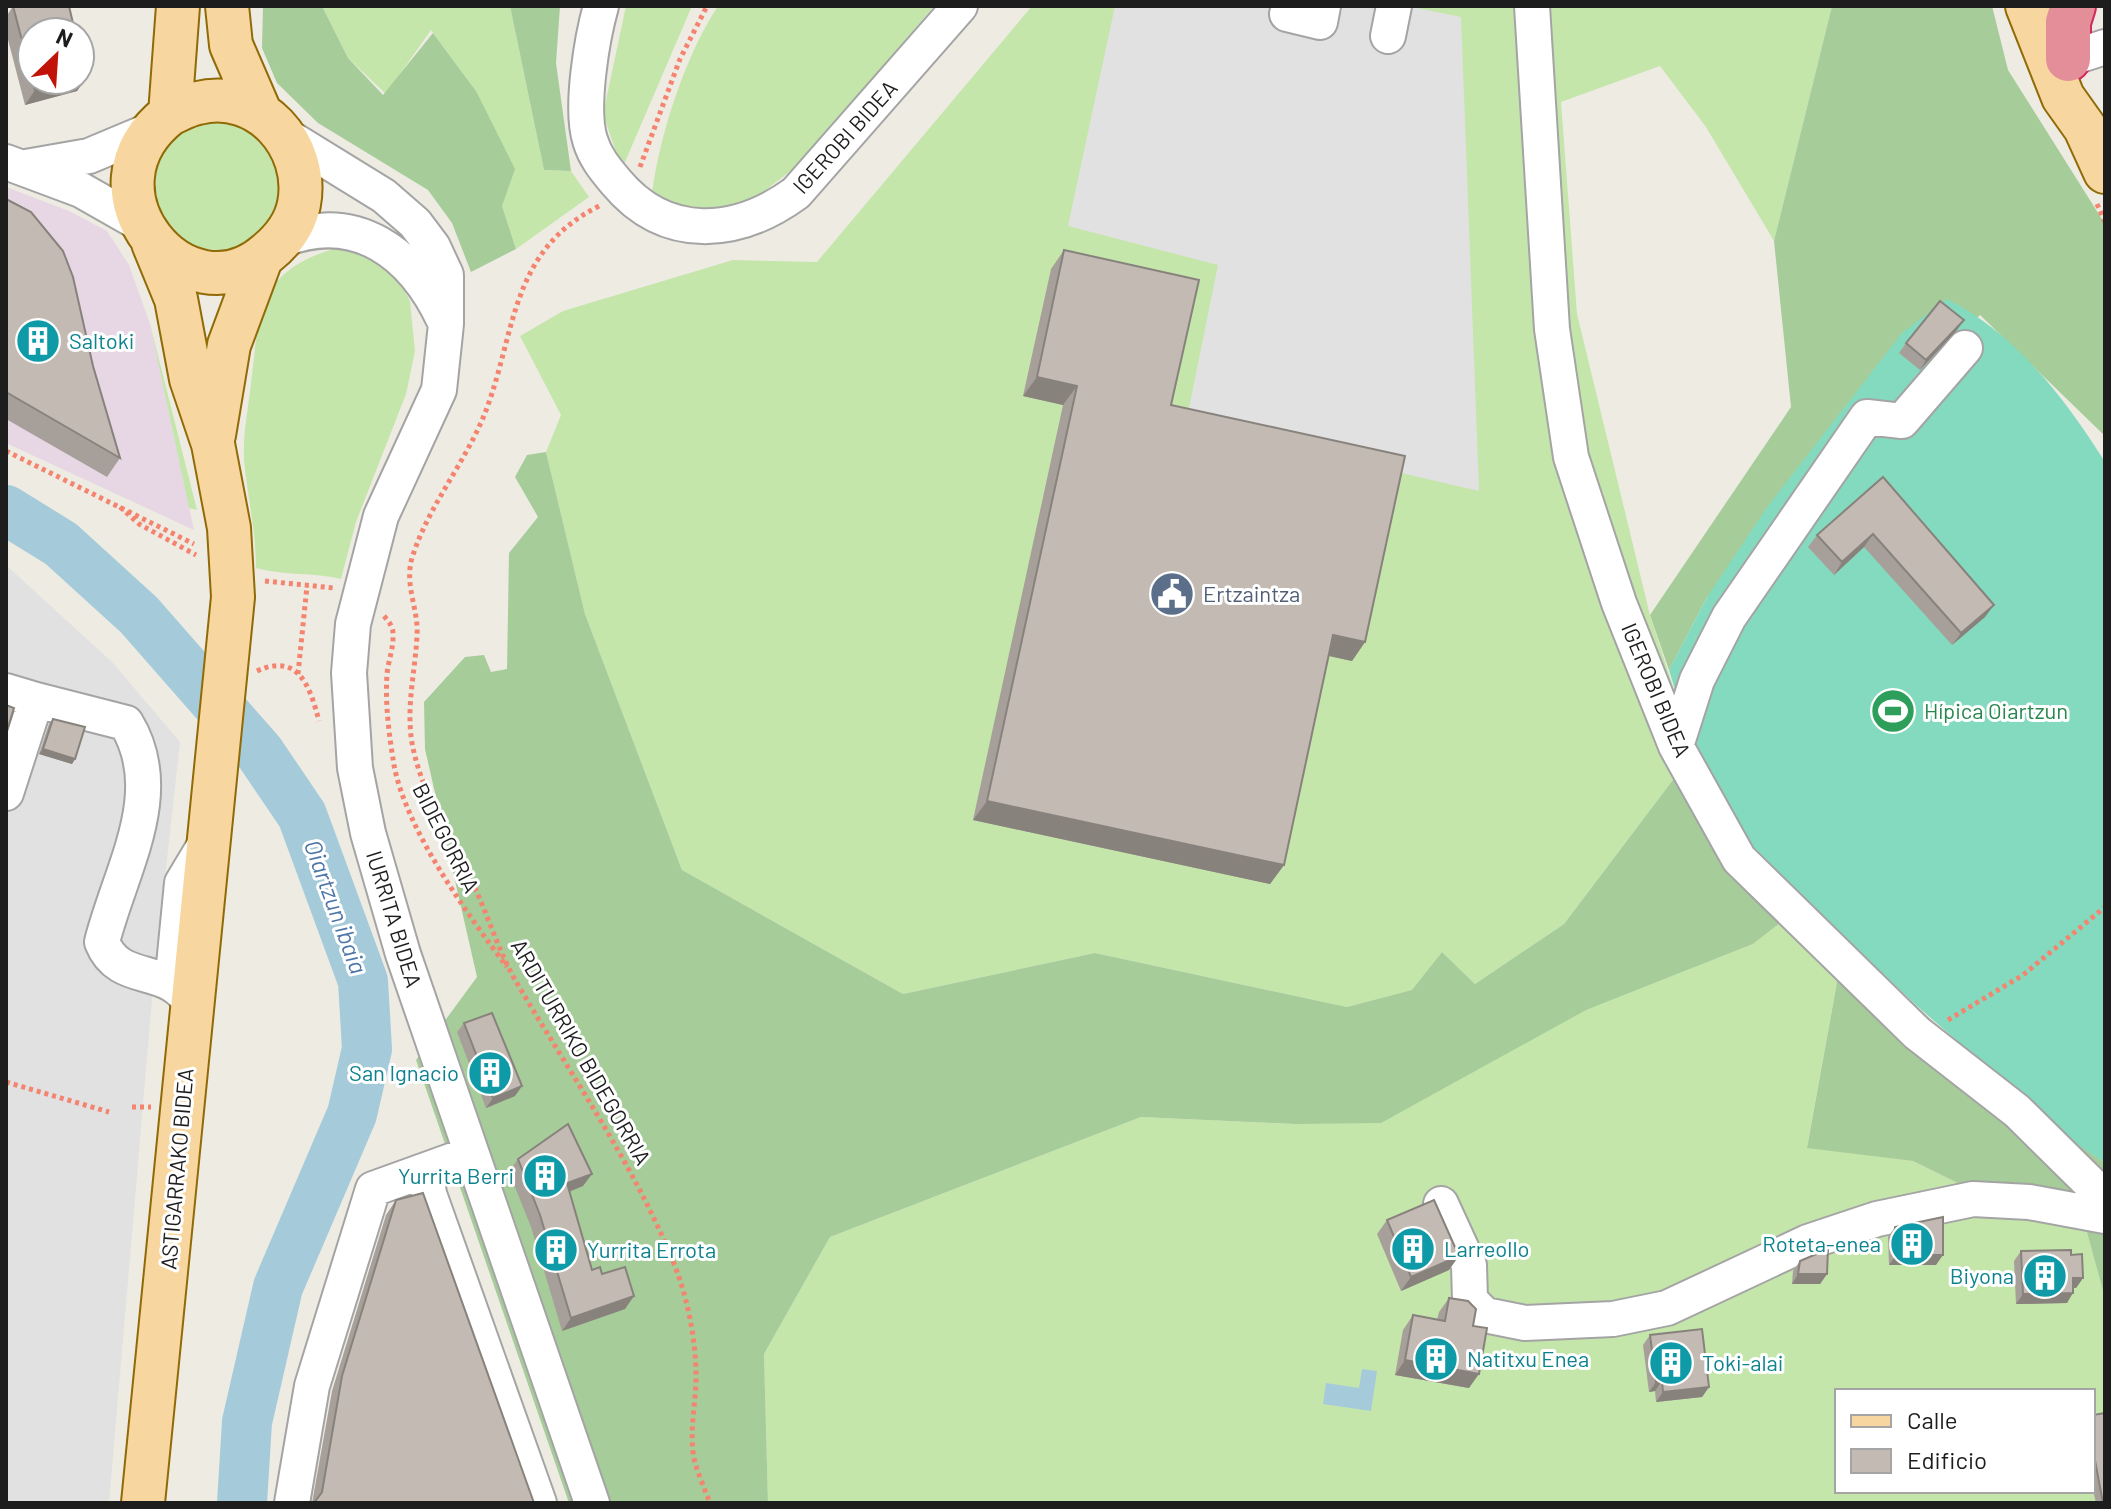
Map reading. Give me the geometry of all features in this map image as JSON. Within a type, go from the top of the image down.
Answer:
[{"type":"highway","points":[[2073,6],[2068,22],[2087,53]]},
{"type":"main road","points":[[160,122],[178,6]]},
{"type":"main road","points":[[213,444],[229,345],[272,250],[297,216],[302,188],[298,160],[272,124],[234,56],[227,6]]},
{"type":"main road","points":[[2027,6],[2063,97],[2085,128],[2105,172]]},
{"type":"main road","points":[[2051,6],[2087,53],[2085,128]]},
{"type":"main road","points":[[213,444],[191,379],[176,299],[132,199],[131,175],[138,151],[160,122],[199,102],[230,101],[272,124]]},
{"type":"main road","points":[[146,233],[171,258],[204,270],[239,268],[272,250]]},
{"type":"main road","name":"ASTIGARRAKO BIDEA","points":[[143,1503],[229,630],[233,564],[213,444]]},
{"type":"street","name":"IGEROBI BIDEA","points":[[601,6],[587,108],[589,139],[600,163],[647,212],[696,227],[749,219],[775,208],[796,193],[960,6]]},
{"type":"street","points":[[1287,14],[1320,22],[1323,6]]},
{"type":"street","name":"IGEROBI BIDEA","points":[[1532,6],[1552,329],[1571,457],[1619,603],[1676,746],[1739,859],[1917,1033],[2017,1111],[2092,1185],[2105,1215]]},
{"type":"street","points":[[14,165],[89,156],[160,122]]},
{"type":"street","name":"IURRITA BIDEA","points":[[272,124],[384,196],[415,223],[433,247],[446,275],[446,324],[439,390],[381,516],[360,590],[352,636],[350,723],[368,833],[403,954],[592,1503]]},
{"type":"street","points":[[14,165],[81,190],[146,233]]},
{"type":"street","points":[[272,250],[303,232],[326,230],[362,235],[397,254],[417,275],[429,288],[446,324]]},
{"type":"street","points":[[1676,746],[1697,680],[1729,617],[1867,417],[1902,421],[1965,348]]},
{"type":"street","points":[[6,793],[21,696],[126,723],[138,744],[145,767],[144,798],[102,942],[108,957],[127,970],[161,977],[181,988],[193,1008]]},
{"type":"street","points":[[161,977],[169,974],[174,965],[182,883],[210,835]]},
{"type":"street","points":[[292,1503],[312,1386],[373,1189],[470,1154]]},
{"type":"street","points":[[426,1170],[429,1194],[539,1503]]},
{"type":"street","name":"IGEROBI BIDEA","points":[[1441,1204],[1469,1265],[1470,1300],[1485,1315],[1559,1324],[1613,1319],[1667,1308],[1808,1242],[1877,1219],[1973,1199],[2029,1202],[2105,1215]]},
{"type":"path","points":[[633,180],[680,59],[707,6]]},
{"type":"path","name":"ARDITURRIKO BIDEGORRIA","points":[[605,203],[568,225],[539,257],[529,275],[507,330],[485,416],[437,500],[411,561],[410,584],[418,631],[409,716],[421,780],[446,838],[473,883],[512,974],[637,1180],[674,1263],[691,1326],[696,1378],[691,1418],[695,1461],[710,1503]]},
{"type":"path","points":[[6,451],[194,544]]},
{"type":"path","points":[[120,507],[139,524],[200,557]]},
{"type":"path","points":[[260,580],[338,589]]},
{"type":"path","points":[[298,674],[307,586]]},
{"type":"path","name":"BIDEGORRIA","points":[[381,613],[392,624],[386,700],[395,769],[406,801],[470,917],[512,974]]},
{"type":"path","points":[[1917,1033],[1932,1030],[2023,975],[2105,907]]},
{"type":"path","points":[[6,1082],[109,1112]]},
{"type":"shaded area","points":[[1115,6],[1407,6],[1461,17],[1479,491],[1186,423],[1218,265],[1068,226]]},
{"type":"shaded area","points":[[6,187],[69,211],[107,231],[129,265],[150,324],[194,530],[6,443]]},
{"type":"shaded area","points":[[6,565],[113,663],[180,742],[154,976],[109,1503],[6,1503]]},
{"type":"green space","points":[[263,6],[322,6],[348,58],[383,95],[433,33],[476,91],[515,169],[502,206],[516,249],[471,272],[452,223],[428,190],[318,123],[277,83],[262,48]]},
{"type":"green space","points":[[322,6],[510,6],[544,170],[571,171],[589,197],[516,249],[502,206],[476,91],[431,30],[386,94],[348,58]]},
{"type":"green space","points":[[510,6],[560,6],[556,63],[571,171],[544,170]]},
{"type":"green space","points":[[626,6],[692,6],[622,169],[603,114]]},
{"type":"green space","points":[[718,6],[934,6],[801,163],[755,198],[719,211],[662,202],[652,193],[661,146],[676,96],[695,48]]},
{"type":"green space","points":[[1032,6],[1832,6],[1774,241],[1706,127],[1660,66],[1561,102],[1577,314],[1650,615],[1694,752],[1564,924],[1475,984],[1442,952],[1413,990],[1347,1007],[1095,953],[903,994],[682,870],[585,614],[546,452],[561,415],[520,336],[563,311],[733,260],[817,262]]},
{"type":"green space","points":[[1832,6],[1992,6],[2008,70],[2105,224],[2105,436],[1980,315],[1707,597],[1669,670],[1650,615],[1791,407],[1774,241]]},
{"type":"green space","points":[[217,120],[242,125],[263,139],[277,160],[282,185],[277,210],[263,231],[242,245],[217,250],[192,245],[171,231],[157,210],[152,185],[157,160],[171,139],[192,125]]},
{"type":"green space","points":[[333,249],[362,252],[395,273],[410,301],[415,351],[406,394],[356,522],[341,579],[256,568],[244,459],[245,426],[257,336],[266,299],[289,270]]},
{"type":"green space","name":"Hípica Oiartzun","points":[[1947,299],[1995,330],[2036,369],[2073,414],[2105,462],[2105,1163],[2071,1140],[1917,1006],[1760,857],[1725,809],[1694,752],[1669,670],[1707,597],[1768,506],[1902,333]]},
{"type":"green space","points":[[150,324],[197,510],[189,508]]},
{"type":"green space","points":[[546,452],[585,614],[682,870],[903,994],[1095,953],[1347,1007],[1412,990],[1442,952],[1475,984],[1564,924],[1694,752],[1807,902],[1753,944],[1586,1010],[1381,1123],[1295,1124],[1141,1117],[830,1237],[764,1354],[768,1503],[569,1503],[416,1060],[477,977],[425,749],[424,702],[465,657],[484,655],[491,672],[507,669],[509,553],[538,517],[515,477],[527,455]]},
{"type":"green space","points":[[1807,902],[1845,938],[1807,1147],[1913,1161],[1978,1193],[2085,1225],[2105,1298],[2105,1503],[768,1503],[764,1354],[830,1237],[1141,1117],[1295,1124],[1753,944]]},
{"type":"green space","points":[[1845,938],[2004,1085],[2105,1163],[2105,1298],[2085,1225],[1978,1193],[1913,1161],[1807,1148]]},
{"type":"water","points":[[1362,1369],[1377,1371],[1371,1411],[1323,1404],[1326,1383],[1359,1388]]},
{"type":"building","points":[[13,6],[69,6],[71,16],[16,16]]},
{"type":"building","name":"Saltoki","points":[[6,199],[31,212],[63,251],[73,277],[93,366],[120,458],[6,392]]},
{"type":"building","points":[[1064,250],[1199,280],[1171,405],[1405,456],[1365,642],[1333,635],[1284,865],[987,801],[1077,386],[1037,377]]},
{"type":"building","points":[[1940,301],[1964,320],[1926,360],[1906,343]]},
{"type":"building","points":[[1883,477],[1994,605],[1961,633],[1873,534],[1842,562],[1817,535]]},
{"type":"building","points":[[6,705],[14,708],[6,734]]},
{"type":"building","points":[[53,719],[85,727],[75,759],[43,749]]},
{"type":"building","name":"San Ignacio","points":[[492,1013],[522,1086],[493,1098],[464,1023]]},
{"type":"building","points":[[568,1124],[592,1174],[567,1183],[592,1270],[600,1267],[602,1274],[625,1267],[634,1296],[571,1318],[540,1215],[518,1159]]},
{"type":"building","points":[[423,1193],[534,1503],[314,1503],[322,1492],[342,1376],[396,1200]]},
{"type":"building","name":"Larreollo","points":[[1434,1200],[1459,1256],[1411,1277],[1387,1220]]},
{"type":"building","name":"Roteta-enea","points":[[1943,1217],[1943,1255],[1896,1255],[1895,1227]]},
{"type":"building","points":[[1828,1249],[1827,1274],[1798,1274],[1800,1261]]},
{"type":"building","name":"Biyona","points":[[2071,1250],[2071,1255],[2082,1254],[2083,1278],[2073,1278],[2073,1293],[2023,1294],[2021,1251]]},
{"type":"building","name":"Natitxu Enea","points":[[1449,1298],[1468,1301],[1476,1309],[1473,1326],[1487,1328],[1479,1374],[1405,1360],[1413,1315],[1445,1321]]},
{"type":"building","name":"Toki-alai","points":[[1702,1329],[1709,1387],[1663,1392],[1662,1381],[1656,1382],[1650,1335]]},
{"type":"building","points":[[2105,1413],[2105,1503],[2095,1461],[2095,1415]]},
{"type":"waterway","name":"Oiartzun ibaia","points":[[6,510],[61,544],[139,615],[260,753],[302,815],[363,981],[367,1049],[352,1114],[278,1287],[247,1422],[242,1503]]},
{"type":"place","name":"Saltoki","points":[[38,341]]},
{"type":"place","name":"Ertzaintza","points":[[1172,594]]},
{"type":"place","name":"Hípica Oiartzun","points":[[1893,711]]},
{"type":"place","name":"San Ignacio","points":[[490,1073]]},
{"type":"place","name":"Yurrita Berri","points":[[545,1176]]},
{"type":"place","name":"Roteta-enea","points":[[1912,1244]]},
{"type":"place","name":"Larreollo","points":[[1413,1249]]},
{"type":"place","name":"Yurrita Errota","points":[[556,1250]]},
{"type":"place","name":"Biyona","points":[[2045,1276]]},
{"type":"place","name":"Natitxu Enea","points":[[1436,1359]]},
{"type":"place","name":"Toki-alai","points":[[1671,1363]]}]
